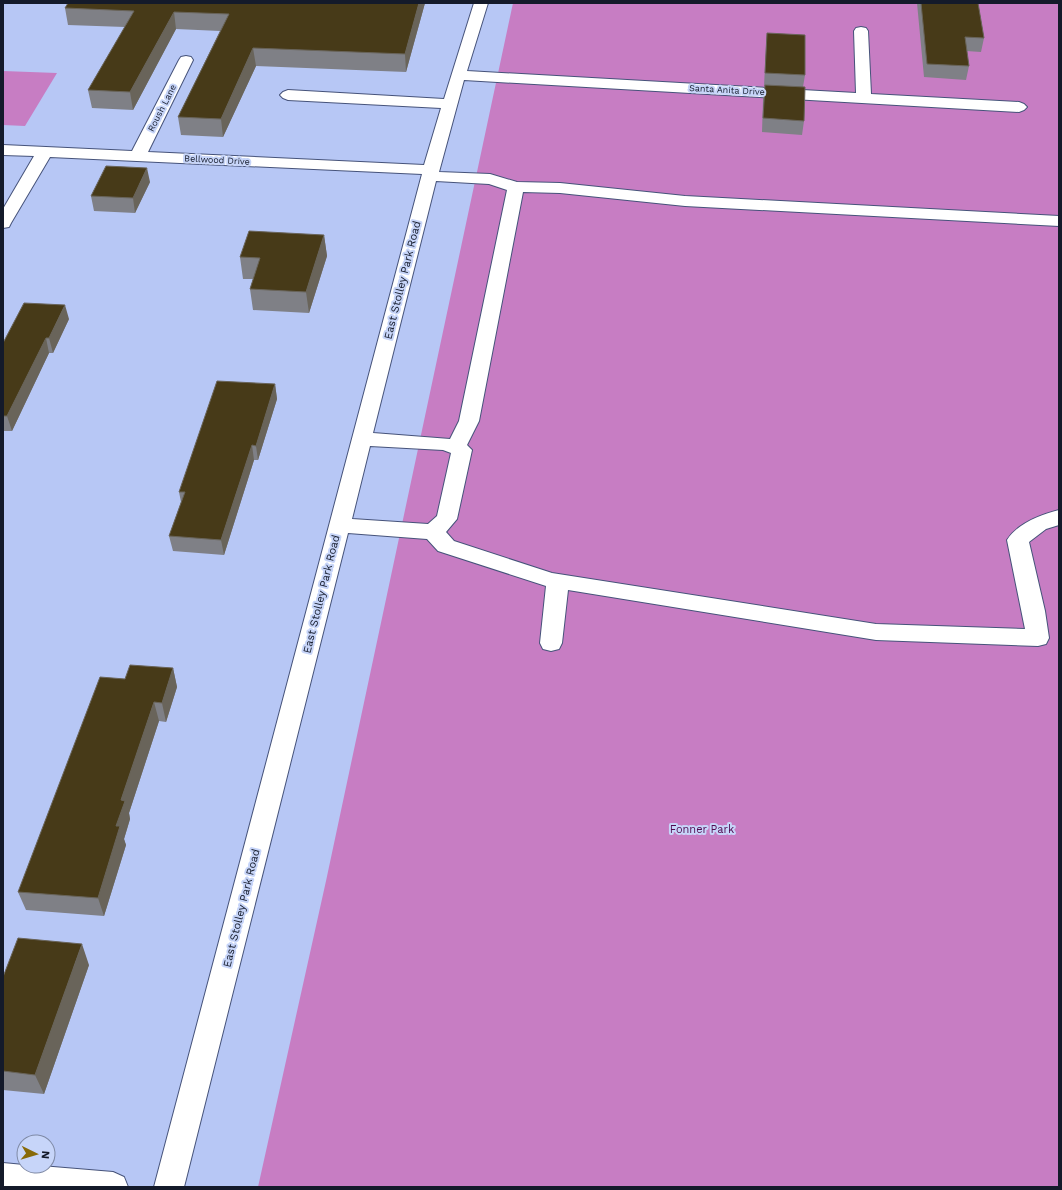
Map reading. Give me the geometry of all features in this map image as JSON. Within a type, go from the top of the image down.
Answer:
[{"type":"street","name":"East Stolley Park Road","points":[[169,1187],[430,173],[458,75],[481,3]]},
{"type":"street","points":[[861,31],[864,98]]},
{"type":"street","name":"Roush Lane","points":[[138,156],[186,60]]},
{"type":"street","name":"Santa Anita Drive","points":[[458,75],[1019,107]]},
{"type":"street","points":[[288,96],[450,104]]},
{"type":"street","name":"Bellwood Drive","points":[[3,150],[138,156],[430,173],[490,179],[516,187],[560,188],[692,202],[1059,221]]},
{"type":"street","points":[[3,223],[46,152]]},
{"type":"street","points":[[455,448],[469,421],[516,187]]},
{"type":"street","points":[[361,439],[445,444],[462,450],[447,519],[433,532]]},
{"type":"street","points":[[339,525],[433,532],[446,546],[558,581],[876,632],[1038,638],[1034,611],[1018,540],[1039,524],[1059,517]]},
{"type":"street","points":[[1039,524],[1059,532]]},
{"type":"street","points":[[551,643],[558,581]]},
{"type":"street","points":[[3,1177],[113,1187]]},
{"type":"green space","name":"Fonner Park","points":[[513,3],[1059,3],[1059,1187],[258,1187],[326,881]]},
{"type":"green space","points":[[3,71],[57,73],[25,126],[3,125]]},
{"type":"building","points":[[68,3],[419,3],[405,54],[253,48],[221,119],[178,117],[229,14],[174,12],[130,92],[88,90],[134,11],[65,8]]},
{"type":"building","points":[[921,3],[978,3],[984,38],[965,37],[969,66],[927,64]]},
{"type":"building","points":[[767,33],[805,35],[805,75],[765,73]]},
{"type":"building","points":[[765,85],[805,87],[804,121],[763,118]]},
{"type":"building","points":[[106,166],[147,168],[133,198],[91,196]]},
{"type":"building","points":[[249,231],[324,235],[306,292],[250,289],[260,258],[240,257]]},
{"type":"building","points":[[24,303],[65,305],[49,338],[46,338],[7,416],[3,416],[3,343]]},
{"type":"building","points":[[217,381],[275,384],[256,446],[252,445],[221,540],[169,536],[185,492],[179,492]]},
{"type":"building","points":[[130,665],[173,668],[162,703],[154,702],[121,800],[125,801],[116,826],[120,826],[98,898],[18,892],[100,677],[125,679]]},
{"type":"building","points":[[18,938],[82,944],[35,1075],[3,1071],[3,977]]}]
